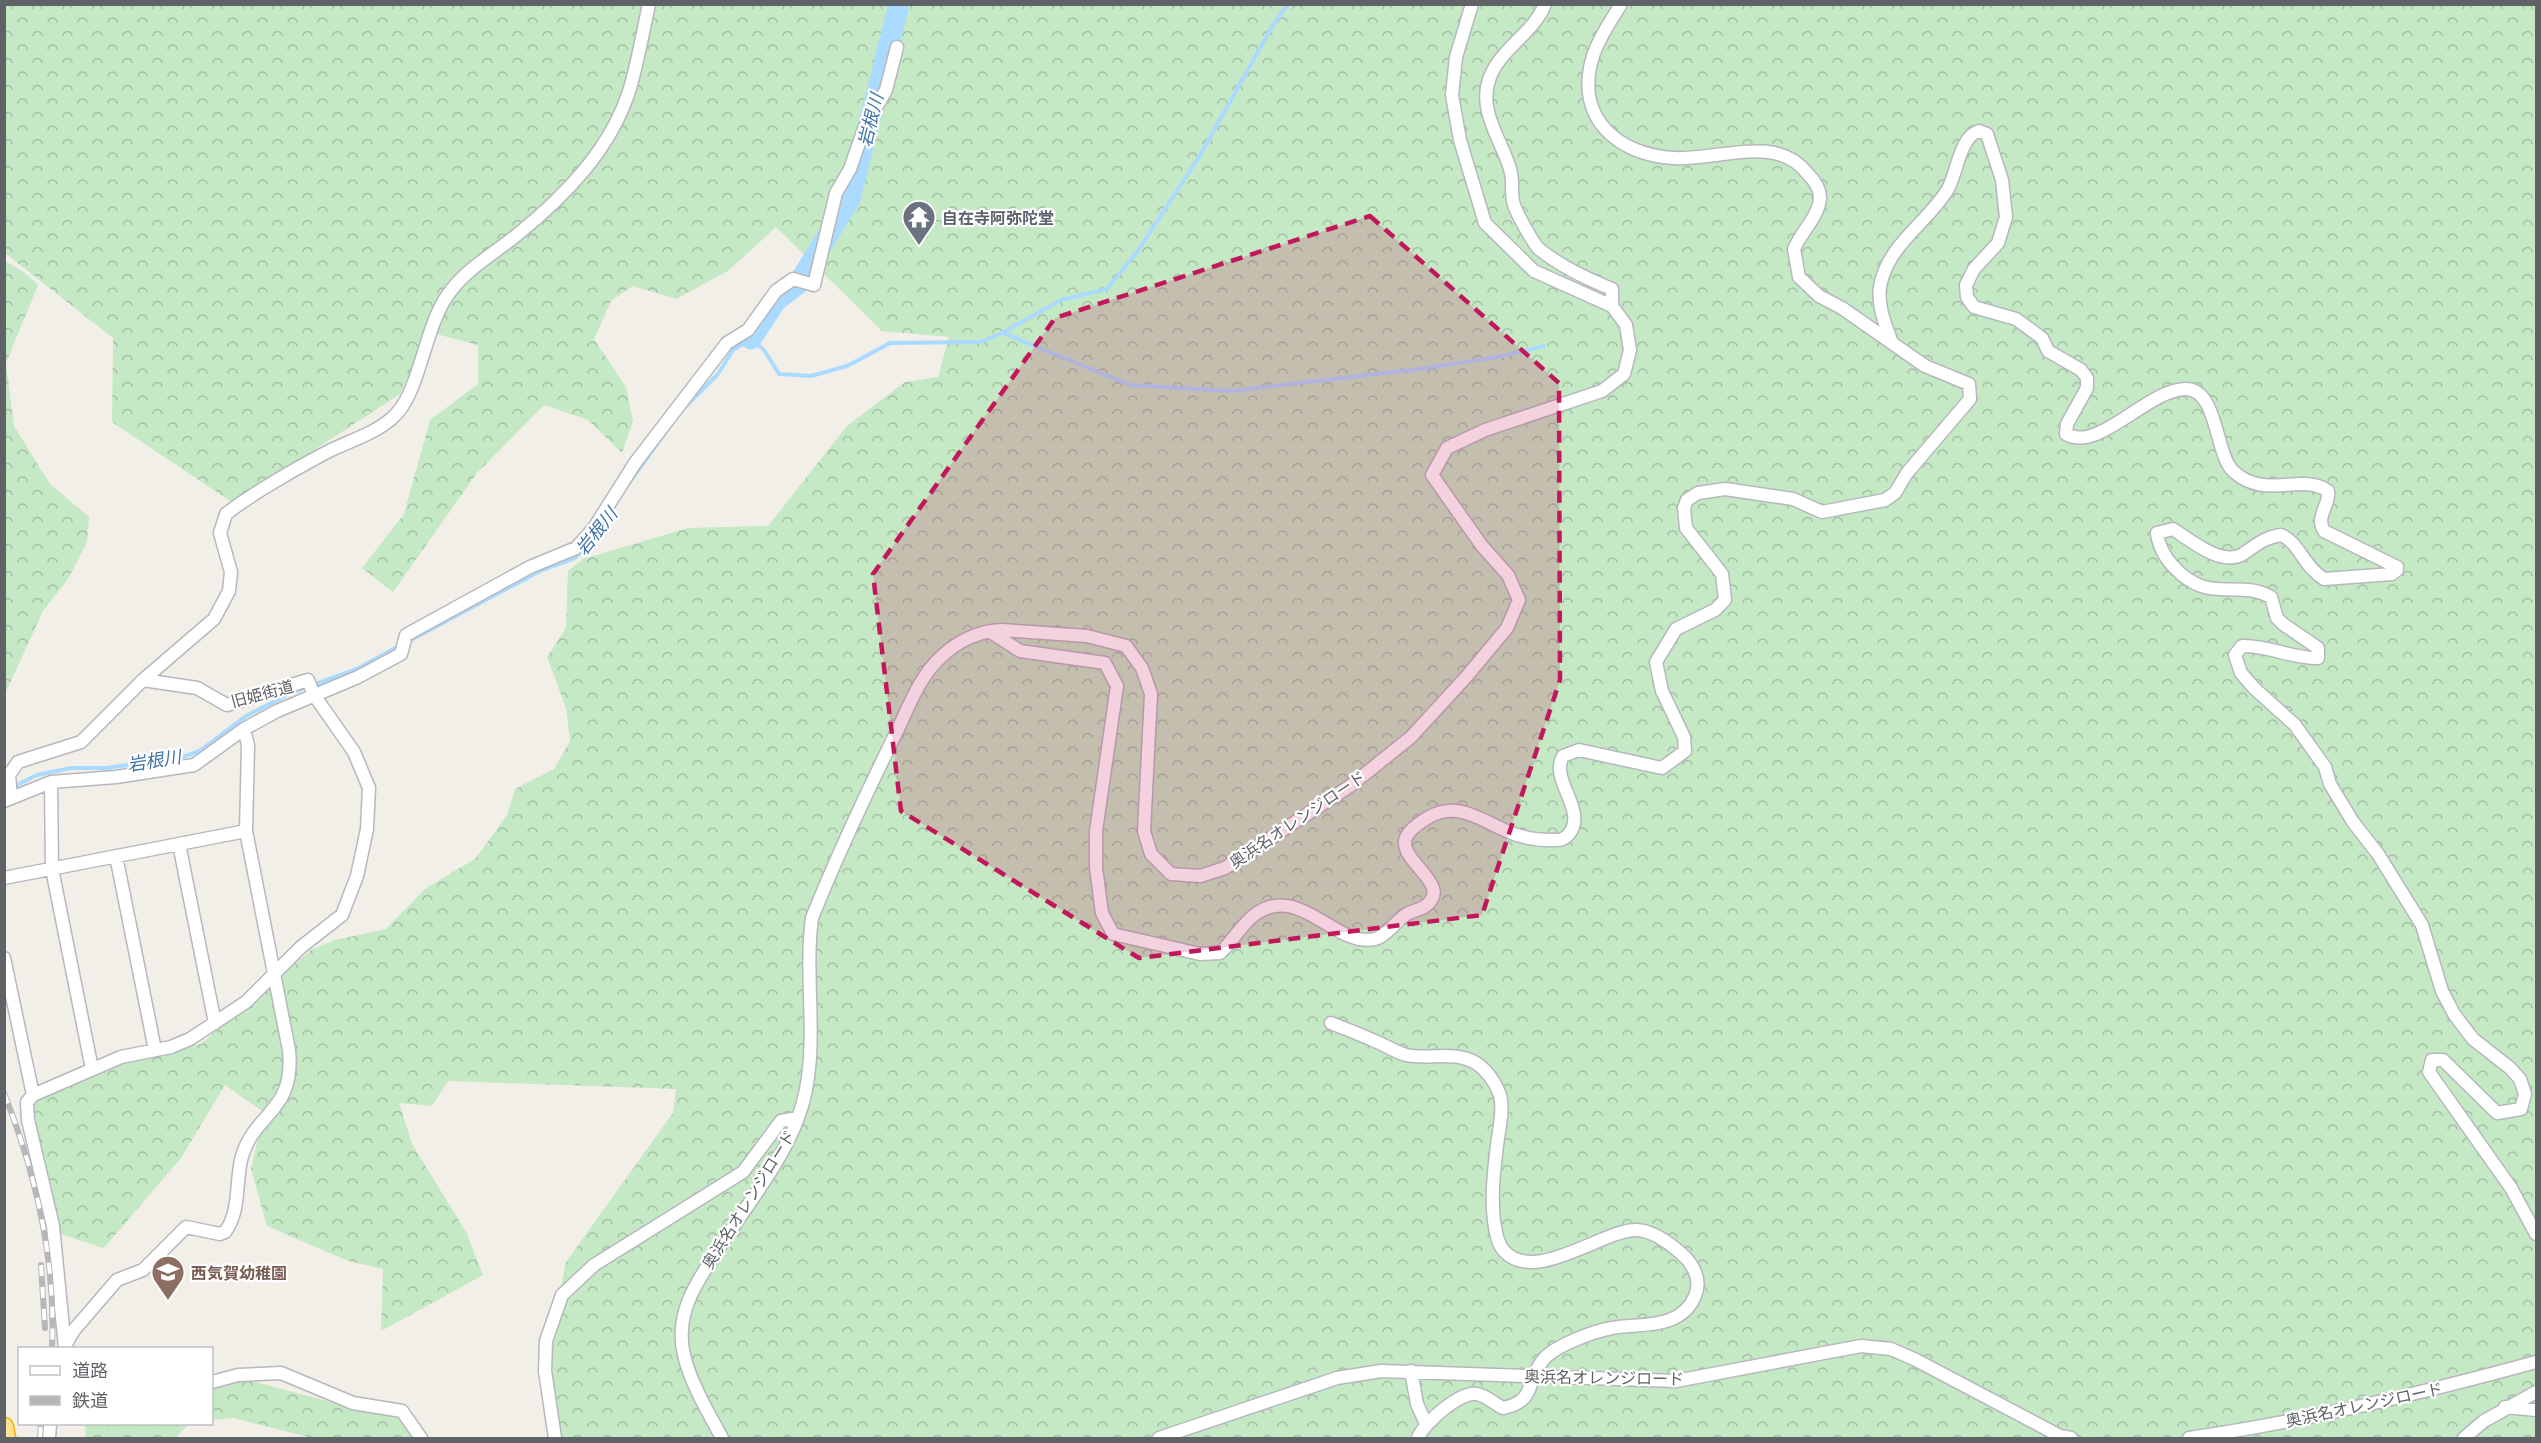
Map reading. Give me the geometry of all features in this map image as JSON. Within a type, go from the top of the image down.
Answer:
[{"type":"highway","points":[[4,1427],[6,1438]]},
{"type":"street","points":[[649,4],[630,89],[619,117],[584,174],[519,234],[466,274],[447,296],[432,322],[413,386],[401,409],[380,426],[323,454],[233,509],[222,523],[220,533],[231,572],[229,591],[214,619],[142,680],[81,742],[18,762],[9,776],[8,800],[51,782],[116,777],[194,765],[244,729],[314,695],[358,677],[401,654],[406,635],[468,599],[530,567],[576,548],[594,528],[635,464],[727,343],[748,330],[776,291],[793,279],[814,285],[836,193],[850,169],[864,129],[886,90],[897,47]]},
{"type":"street","points":[[1473,4],[1456,57],[1452,95],[1460,140],[1485,223],[1534,271],[1612,306],[1612,289],[1587,279],[1538,248],[1513,204],[1511,171],[1489,122],[1486,96],[1490,77],[1501,59],[1528,29],[1545,4]]},
{"type":"street","points":[[988,631],[1020,651],[1105,663],[1117,686],[1096,831],[1096,868],[1102,913],[1113,934],[1200,954],[1220,953],[1256,913],[1268,908],[1290,905],[1358,939],[1375,939],[1408,913],[1423,907],[1431,899],[1433,889],[1430,879],[1407,854],[1405,842],[1407,835],[1438,812],[1462,809],[1517,835],[1539,840],[1562,839],[1570,833],[1575,819],[1562,777],[1560,765],[1563,756],[1579,750],[1662,768],[1685,751],[1684,737],[1662,691],[1656,662],[1676,629],[1715,610],[1725,600],[1722,574],[1696,545],[1686,528],[1683,508],[1687,500],[1698,493],[1725,489],[1793,499],[1822,512],[1885,501],[1895,493],[1907,473],[1970,399],[1969,384],[1925,366],[1891,340],[1819,296],[1799,277],[1794,249],[1818,208],[1820,194],[1814,181],[1799,162],[1789,156],[1761,151],[1689,158],[1639,152],[1615,140],[1598,122],[1590,103],[1589,76],[1592,57],[1599,40],[1622,4]]},
{"type":"street","points":[[1891,340],[1881,316],[1880,284],[1887,264],[1908,234],[1946,192],[1969,138],[1979,131],[1987,134],[2001,180],[2006,217],[1998,243],[1974,269],[1966,285],[1967,297],[1974,308],[2016,319],[2042,338],[2048,351],[2081,370],[2086,378],[2087,388],[2067,424],[2066,434],[2075,439],[2091,437],[2168,391],[2188,389],[2202,396],[2213,418],[2226,460],[2232,471],[2248,482],[2270,487],[2319,485],[2328,491],[2329,495],[2320,518],[2324,531],[2397,567],[2392,574],[2324,579],[2307,566],[2292,542],[2281,535],[2263,539],[2239,556],[2227,556],[2208,551],[2173,529],[2157,533],[2169,561],[2195,585],[2212,590],[2260,591],[2271,597],[2277,618],[2283,624],[2318,648],[2318,658],[2257,646],[2242,646],[2235,655],[2236,662],[2254,688],[2295,725],[2325,767],[2330,784],[2378,854],[2422,925],[2442,991],[2454,1014],[2473,1038],[2520,1079],[2525,1094],[2521,1109],[2497,1113],[2443,1060],[2432,1060],[2429,1072],[2511,1188],[2536,1234]]},
{"type":"street","name":"奥浜名オレンジロード","points":[[722,1438],[684,1355],[684,1313],[699,1276],[759,1187],[798,1118],[807,1079],[812,1022],[809,943],[815,909],[863,801],[922,680],[939,658],[963,640],[988,631],[1087,636],[1126,646],[1142,668],[1151,694],[1144,831],[1151,854],[1172,874],[1200,876],[1225,868],[1350,786],[1411,737],[1507,628],[1519,600],[1508,575],[1482,546],[1432,475],[1447,448],[1485,430],[1602,391],[1623,374],[1630,350],[1626,325],[1612,306]]},
{"type":"street","name":"旧姫街道","points":[[33,1095],[121,1057],[155,1050],[189,1039],[215,1023],[246,1002],[301,947],[342,915],[357,876],[367,829],[369,788],[354,752],[314,695],[308,680],[227,705],[197,688],[142,680]]},
{"type":"street","points":[[65,1346],[74,1330],[117,1280],[143,1270],[186,1227],[219,1234],[228,1228],[234,1213],[243,1155],[286,1090],[291,1070],[246,831],[248,745],[244,729]]},
{"type":"street","points":[[51,782],[52,869],[92,1069]]},
{"type":"street","points":[[4,878],[246,831]]},
{"type":"street","points":[[179,844],[215,1023]]},
{"type":"street","points":[[116,856],[155,1050]]},
{"type":"street","points":[[4,958],[33,1095],[27,1102],[28,1120],[53,1226],[65,1346]]},
{"type":"street","points":[[1331,1023],[1393,1051],[1408,1055],[1466,1058],[1489,1073],[1500,1097],[1492,1203],[1496,1236],[1504,1251],[1515,1258],[1530,1261],[1554,1259],[1636,1230],[1655,1235],[1684,1257],[1696,1270],[1698,1290],[1693,1302],[1674,1319],[1656,1325],[1623,1326],[1583,1336],[1544,1358],[1533,1376],[1530,1392],[1520,1402],[1503,1408],[1479,1394],[1468,1394],[1458,1398],[1426,1424],[1418,1438]]},
{"type":"street","points":[[555,1438],[548,1390],[546,1341],[562,1295],[579,1276],[743,1172],[781,1121],[798,1118]]},
{"type":"street","name":"奥浜名オレンジロード","points":[[1159,1438],[1337,1378],[1381,1371],[1676,1381],[1861,1346],[1891,1349],[2060,1436],[2071,1438]]},
{"type":"street","name":"奥浜名オレンジロード","points":[[2189,1438],[2319,1416],[2422,1393],[2536,1362]]},
{"type":"street","points":[[1411,1371],[1417,1404],[1426,1424]]},
{"type":"street","points":[[213,1382],[238,1375],[281,1373],[353,1403],[402,1411],[421,1438]]},
{"type":"street","points":[[2464,1438],[2505,1407],[2536,1392]]},
{"type":"street","points":[[2505,1407],[2536,1410]]},
{"type":"highlighted area","points":[[1370,216],[1559,383],[1560,680],[1482,915],[1139,958],[901,811],[873,574],[1055,318]]},
{"type":"green space","points":[[5,5],[2536,5],[2536,1438],[557,1438],[550,1373],[554,1322],[566,1262],[673,1113],[676,1089],[448,1081],[432,1106],[399,1103],[412,1144],[466,1232],[483,1275],[381,1331],[383,1269],[348,1261],[267,1226],[251,1169],[261,1126],[268,1115],[225,1085],[181,1158],[104,1248],[54,1232],[30,1109],[37,1099],[106,1063],[201,1044],[311,950],[335,940],[386,929],[426,888],[475,859],[507,815],[515,789],[554,769],[570,741],[566,708],[547,657],[566,628],[568,571],[583,559],[688,528],[768,526],[847,426],[905,382],[938,377],[949,337],[882,331],[776,227],[728,271],[676,299],[633,286],[611,301],[594,339],[626,387],[633,421],[622,453],[588,420],[544,405],[477,473],[393,592],[362,568],[404,514],[430,420],[478,384],[478,345],[429,332],[400,394],[233,503],[112,422],[113,338],[5,253]]},
{"type":"green space","points":[[5,261],[25,273],[38,285],[6,363],[14,426],[50,484],[89,517],[87,542],[68,579],[43,611],[5,694]]},
{"type":"green space","points":[[234,1376],[349,1407],[402,1411],[417,1438],[312,1438],[233,1418],[213,1420],[213,1382]]},
{"type":"green space","points":[[85,1425],[188,1425],[175,1438],[86,1438]]},
{"type":"waterway","name":"岩根川","points":[[751,339],[776,301],[798,284],[850,199],[899,4]]},
{"type":"waterway","points":[[684,408],[718,374],[733,350],[751,339],[764,350],[779,374],[811,376],[847,366],[890,343],[981,342],[1061,300],[1107,289],[1139,249],[1199,157],[1273,25],[1288,4]]},
{"type":"waterway","points":[[1003,333],[1130,385],[1231,391],[1427,368],[1498,357],[1544,346]]},
{"type":"waterway","name":"岩根川","points":[[629,483],[665,433]]},
{"type":"waterway","name":"岩根川","points":[[409,641],[542,570],[575,558],[601,528]]},
{"type":"waterway","name":"岩根川","points":[[13,787],[37,775],[71,768],[107,768],[186,756],[201,750],[246,716],[291,693],[357,669],[399,646]]},
{"type":"railway","points":[[4,1093],[26,1155],[42,1218],[51,1282],[52,1347]]},
{"type":"railway","points":[[41,1265],[45,1328]]},
{"type":"railway","points":[[40,1438],[41,1425]]},
{"type":"place","name":"自在寺阿弥陀堂","points":[[919,246]]},
{"type":"place","name":"西気賀幼稚園","points":[[168,1301]]}]
